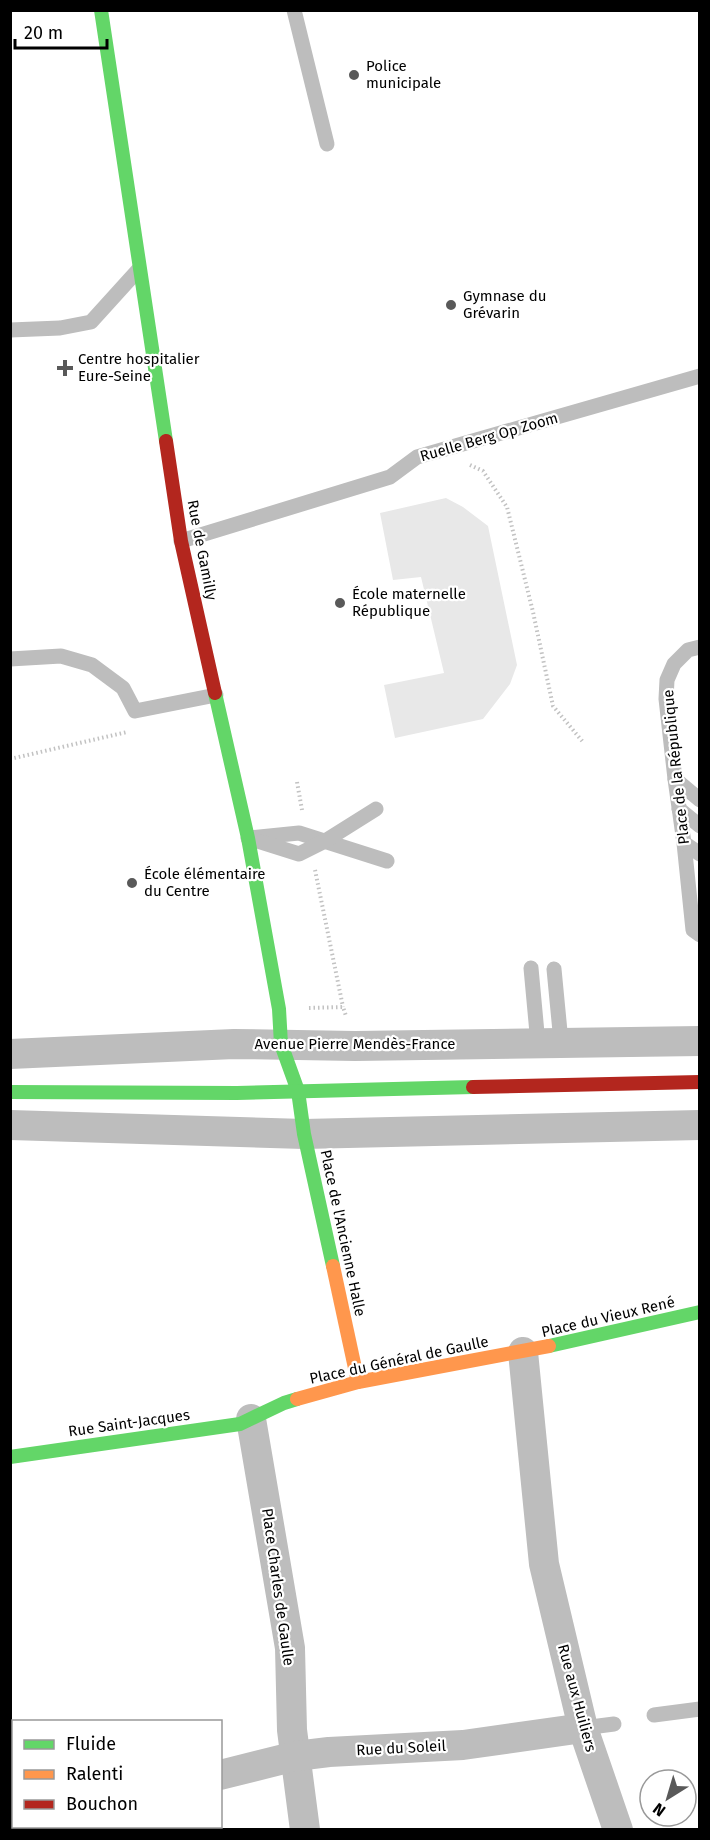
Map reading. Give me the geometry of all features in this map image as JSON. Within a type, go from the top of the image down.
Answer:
[{"type":"street","name":"Rue de Gamilly","points":[[101,10],[181,541],[248,838],[279,1009],[281,1044],[298,1091]]},
{"type":"street","name":"Avenue Pierre Mendès-France","points":[[10,1054],[234,1044],[355,1046],[699,1041]]},
{"type":"street","points":[[10,1092],[237,1093],[699,1083]]},
{"type":"street","name":"Place de l'Ancienne Halle","points":[[298,1091],[304,1134],[358,1382]]},
{"type":"street","points":[[10,1125],[304,1134],[699,1125]]},
{"type":"street","name":"Place du Vieux René","points":[[523,1352],[699,1312]]},
{"type":"street","name":"Place du Général de Gaulle","points":[[251,1419],[284,1402],[358,1382],[523,1352]]},
{"type":"street","name":"Rue aux Huiliers","points":[[523,1352],[544,1564],[583,1728],[618,1830]]},
{"type":"street","name":"Rue Saint-Jacques","points":[[10,1457],[240,1424],[251,1419]]},
{"type":"street","name":"Place Charles de Gaulle","points":[[251,1419],[290,1648],[292,1730],[305,1830]]},
{"type":"street","name":"Rue du Soleil","points":[[222,1774],[296,1756],[329,1752],[463,1745],[583,1728]]},
{"type":"lane","points":[[294,10],[327,144]]},
{"type":"lane","points":[[10,330],[60,328],[91,322],[140,268]]},
{"type":"lane","name":"Ruelle Berg Op Zoom","points":[[181,541],[390,477],[417,457],[699,376]]},
{"type":"lane","name":"Place de la République","points":[[699,647],[688,650],[674,664],[667,680],[666,699],[684,843],[694,879],[693,930],[699,935]]},
{"type":"lane","points":[[10,659],[61,656],[92,665],[123,688],[135,711],[216,695]]},
{"type":"lane","points":[[675,779],[699,800]]},
{"type":"lane","points":[[325,841],[376,809]]},
{"type":"lane","points":[[679,809],[699,826]]},
{"type":"lane","points":[[248,838],[299,854],[309,842],[325,841],[387,861]]},
{"type":"lane","points":[[684,843],[699,854]]},
{"type":"lane","points":[[531,968],[550,1043]]},
{"type":"lane","points":[[550,1043],[554,969]]},
{"type":"lane","points":[[654,1715],[699,1709]]},
{"type":"lane","points":[[583,1728],[614,1724]]},
{"type":"path","points":[[463,462],[483,471],[507,507],[553,706],[583,742]]},
{"type":"path","points":[[10,759],[138,729]]},
{"type":"path","points":[[297,782],[343,1007]]},
{"type":"shaded area","points":[[446,498],[463,507],[488,526],[517,665],[510,684],[483,719],[395,738],[384,685],[444,673],[421,577],[393,580],[380,513]]},
{"type":"traffic: fast","points":[[101,10],[166,441]]},
{"type":"traffic: fast","points":[[215,693],[248,838],[279,1009],[281,1044],[298,1091],[304,1134],[333,1266]]},
{"type":"traffic: fast","points":[[10,1092],[237,1093],[473,1087]]},
{"type":"traffic: fast","points":[[549,1346],[700,1312]]},
{"type":"traffic: fast","points":[[10,1457],[240,1424],[297,1399]]},
{"type":"traffic: slow","points":[[333,1266],[358,1382]]},
{"type":"traffic: slow","points":[[297,1399],[358,1382],[549,1346]]},
{"type":"traffic: jam","points":[[166,441],[181,541],[215,693]]},
{"type":"traffic: jam","points":[[473,1087],[700,1082]]},
{"type":"place","name":"Police municipale","points":[[354,75]]},
{"type":"place","name":"Gymnase du Grévarin","points":[[451,305]]},
{"type":"place","name":"Centre hospitalier Eure-Seine","points":[[65,368]]},
{"type":"place","name":"École maternelle République","points":[[340,603]]},
{"type":"place","name":"École élémentaire du Centre","points":[[132,883]]}]
